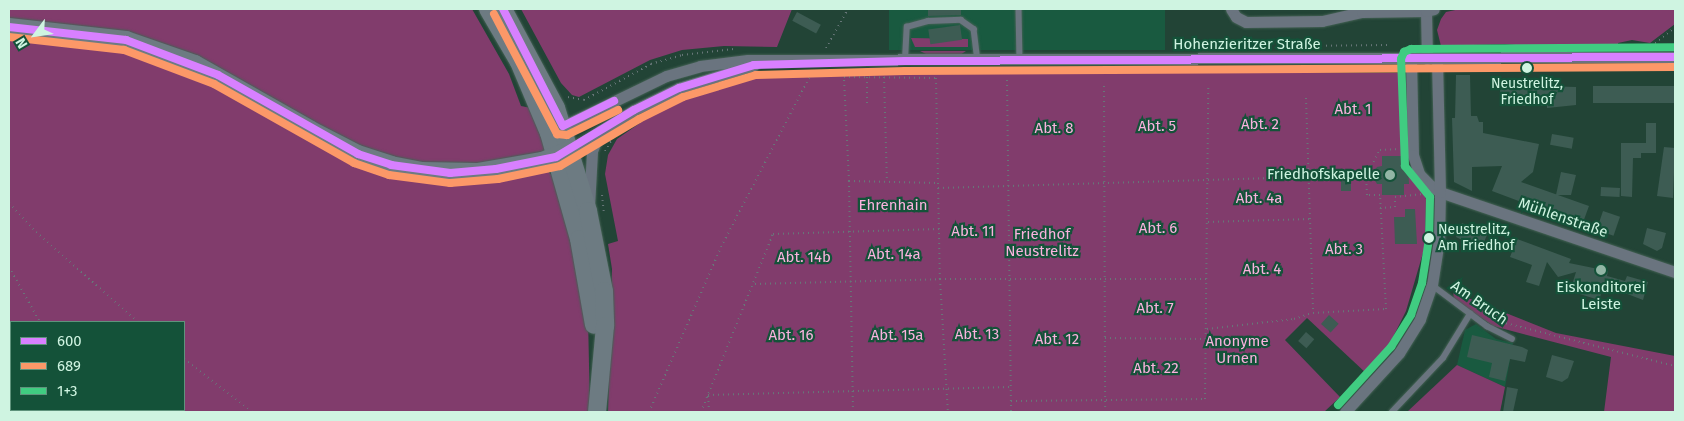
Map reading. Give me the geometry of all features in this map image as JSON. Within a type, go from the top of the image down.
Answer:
[{"type":"main road","points":[[488,9],[556,130]]},
{"type":"main road","points":[[503,9],[556,130],[588,211],[604,291],[605,326],[597,412]]},
{"type":"main road","points":[[9,27],[126,40],[195,64],[311,130],[358,154],[391,165],[422,171],[477,172],[564,153]]},
{"type":"main road","points":[[564,153],[592,306],[600,375]]},
{"type":"street","points":[[1231,9],[1236,17],[1246,22],[1322,21],[1362,10],[1430,10],[1440,192],[1439,240],[1432,285],[1420,318],[1399,353],[1379,378],[1344,412]]},
{"type":"street","name":"Hohenzieritzer Straße","points":[[564,153],[679,88],[716,75],[754,65],[819,67],[905,61],[978,60],[1675,57]]},
{"type":"street","name":"Mühlenstraße","points":[[1411,59],[1415,165],[1430,185],[1440,192],[1675,272]]},
{"type":"street","name":"Hohenzieritzer Straße","points":[[556,130],[639,87],[700,66],[748,60],[819,67]]},
{"type":"street","points":[[588,211],[592,151],[600,131]]},
{"type":"lane","points":[[1020,9],[1020,60]]},
{"type":"lane","points":[[905,61],[907,27],[928,21],[962,20],[974,30],[978,60]]},
{"type":"lane","name":"Am Bruch","points":[[1432,285],[1470,314],[1512,339]]},
{"type":"lane","points":[[1392,412],[1443,358],[1470,314]]},
{"type":"path","points":[[649,412],[721,247],[812,72],[819,67],[848,9]]},
{"type":"path","points":[[1647,49],[1675,27]]},
{"type":"path","points":[[804,72],[812,72],[819,67]]},
{"type":"path","points":[[842,72],[877,72]]},
{"type":"path","points":[[867,72],[867,103]]},
{"type":"path","points":[[853,412],[849,181],[844,77],[936,78],[940,279],[948,412]]},
{"type":"path","points":[[884,77],[887,182]]},
{"type":"path","points":[[1007,80],[1011,412]]},
{"type":"path","points":[[1104,86],[1105,412]]},
{"type":"path","points":[[1011,401],[1205,399],[1208,279],[1208,87]]},
{"type":"path","points":[[1306,98],[1311,219],[1312,313]]},
{"type":"path","points":[[603,155],[614,136],[620,132]]},
{"type":"path","points":[[1207,329],[1294,319],[1312,313],[1386,309],[1380,195],[1367,195],[1366,175],[1380,150],[1413,149]]},
{"type":"path","points":[[938,188],[1366,175]]},
{"type":"path","points":[[849,181],[938,182]]},
{"type":"path","points":[[1380,208],[1395,207],[1395,196],[1422,196],[1430,185]]},
{"type":"path","points":[[9,203],[36,232],[137,321]]},
{"type":"path","points":[[1208,222],[1311,219]]},
{"type":"path","points":[[701,412],[755,284],[773,234],[939,228]]},
{"type":"path","points":[[9,267],[39,321]]},
{"type":"path","points":[[755,284],[940,279],[1208,279]]},
{"type":"path","points":[[1497,321],[1597,349],[1675,366]]},
{"type":"path","points":[[1105,338],[1206,339]]},
{"type":"path","points":[[185,360],[252,412]]},
{"type":"path","points":[[708,395],[1010,388]]},
{"type":"path","points":[[708,395],[709,412]]},
{"type":"shaded area","points":[[889,9],[1165,9],[1165,50],[889,50]]},
{"type":"shaded area","points":[[1476,324],[1496,339],[1513,343],[1505,387],[1457,365],[1465,330]]},
{"type":"green space","points":[[9,9],[472,9],[509,74],[521,106],[531,108],[546,149],[544,152],[503,163],[424,167],[343,142],[169,50],[9,22]]},
{"type":"green space","points":[[521,9],[792,9],[777,47],[724,46],[682,50],[650,60],[579,97],[572,95],[561,83]]},
{"type":"green space","points":[[1460,9],[1675,9],[1675,24],[1650,43],[1632,40],[1618,43],[1618,47],[1535,47],[1505,44],[1441,46],[1437,30],[1441,19],[1446,12]]},
{"type":"green space","points":[[9,34],[121,47],[185,67],[385,171],[547,170],[558,182],[588,317],[590,412],[9,412]]},
{"type":"green space","points":[[911,38],[968,39],[968,47],[915,47]]},
{"type":"green space","points":[[920,51],[966,51],[960,55],[928,55]]},
{"type":"green space","name":"Friedhof Neustrelitz","points":[[867,73],[1401,73],[1403,165],[1409,166],[1426,199],[1425,246],[1406,311],[1389,345],[1367,374],[1307,318],[1285,340],[1340,397],[1324,412],[608,412],[612,269],[608,244],[618,241],[605,174],[608,155],[617,139],[656,112],[695,93],[726,84],[767,76]]},
{"type":"green space","points":[[1453,292],[1556,333],[1675,356],[1675,412],[1604,412],[1611,357],[1493,326],[1454,299]]},
{"type":"green space","points":[[1457,365],[1505,387],[1500,412],[1407,412]]},
{"type":"building","points":[[928,9],[961,9],[961,15],[928,16]]},
{"type":"building","points":[[797,12],[821,25],[816,34],[792,21]]},
{"type":"building","points":[[960,25],[962,40],[930,44],[928,29]]},
{"type":"building","points":[[1456,75],[1470,75],[1471,116],[1477,116],[1479,122],[1483,122],[1483,133],[1539,144],[1533,172],[1521,182],[1589,206],[1582,225],[1492,191],[1502,166],[1472,167],[1472,191],[1454,182],[1452,118],[1455,118]]},
{"type":"building","points":[[1505,85],[1576,87],[1576,105],[1547,108],[1547,106],[1500,105],[1500,87]]},
{"type":"building","points":[[1593,86],[1675,86],[1675,103],[1593,103]]},
{"type":"building","points":[[1646,123],[1656,123],[1656,153],[1641,153],[1641,158],[1633,158],[1632,197],[1621,196],[1621,143],[1646,143]]},
{"type":"building","points":[[1552,134],[1574,138],[1572,149],[1550,145]]},
{"type":"building","points":[[1664,147],[1675,148],[1673,198],[1657,196]]},
{"type":"building","name":"Friedhofskapelle","points":[[1382,156],[1403,156],[1403,167],[1408,166],[1409,184],[1404,184],[1404,195],[1382,195],[1382,184],[1377,184],[1372,175],[1377,167],[1382,166]]},
{"type":"building","points":[[1561,172],[1576,175],[1571,195],[1556,195]]},
{"type":"building","points":[[1341,181],[1351,181],[1351,191],[1341,191]]},
{"type":"building","points":[[1601,187],[1620,188],[1620,197],[1601,196]]},
{"type":"building","points":[[1405,209],[1415,209],[1417,244],[1395,244],[1394,217],[1405,217]]},
{"type":"building","points":[[1603,211],[1620,217],[1614,236],[1596,230]]},
{"type":"building","points":[[1462,223],[1473,228],[1473,236],[1475,229],[1487,235],[1481,249],[1456,237]]},
{"type":"building","points":[[1647,228],[1666,233],[1662,248],[1657,251],[1643,244]]},
{"type":"building","points":[[1517,239],[1571,259],[1569,263],[1608,271],[1607,276],[1625,281],[1627,276],[1648,282],[1643,300],[1604,285],[1599,300],[1570,291],[1576,272],[1558,277],[1547,262],[1539,286],[1526,282],[1532,265],[1510,257]]},
{"type":"building","points":[[1329,315],[1339,324],[1331,333],[1321,324]]},
{"type":"building","points":[[1306,332],[1314,339],[1306,348],[1298,341]]},
{"type":"building","points":[[1472,335],[1528,350],[1525,362],[1510,359],[1505,381],[1489,377],[1492,363],[1467,357]]},
{"type":"building","points":[[1552,355],[1574,361],[1568,378],[1562,382],[1546,377]]},
{"type":"building","points":[[1507,387],[1518,389],[1513,412],[1503,412]]},
{"type":"transit line","name":"600","points":[[503,9],[563,126],[614,101]]},
{"type":"transit line","name":"689","points":[[494,14],[557,134],[567,135],[618,110]]},
{"type":"transit line","name":"600","points":[[9,27],[126,40],[218,75],[358,154],[391,165],[450,173],[496,169],[556,157],[634,110],[679,88],[754,65],[905,61],[1675,57]]},
{"type":"transit line","name":"689","points":[[9,37],[124,50],[214,84],[354,163],[389,175],[450,183],[498,179],[560,166],[639,119],[683,97],[756,75],[905,71],[1675,67]]},
{"type":"transit line","name":"1+3","points":[[1338,405],[1391,347],[1411,315],[1422,283],[1429,239],[1430,197],[1405,166],[1401,59],[1404,52],[1411,49],[1675,47]]},
{"type":"place","name":"Neustrelitz, Friedhof","points":[[1527,68]]},
{"type":"place","name":"Friedhofskapelle","points":[[1390,175]]},
{"type":"place","name":"Neustrelitz, Am Friedhof","points":[[1429,238]]},
{"type":"place","name":"Eiskonditorei Leiste","points":[[1601,270]]},
{"type":"park label","name":"Abt. 1","points":[[1353,110]]},
{"type":"park label","name":"Abt. 2","points":[[1260,125]]},
{"type":"park label","name":"Abt. 5","points":[[1157,127]]},
{"type":"park label","name":"Abt. 8","points":[[1054,129]]},
{"type":"park label","name":"Abt. 4a","points":[[1259,199]]},
{"type":"park label","name":"Ehrenhain","points":[[893,206]]},
{"type":"park label","name":"Abt. 6","points":[[1158,229]]},
{"type":"park label","name":"Abt. 11","points":[[973,232]]},
{"type":"park label","name":"Abt. 3","points":[[1344,250]]},
{"type":"park label","name":"Abt. 14a","points":[[894,255]]},
{"type":"park label","name":"Abt. 14b","points":[[804,258]]},
{"type":"park label","name":"Abt. 4","points":[[1262,270]]},
{"type":"park label","name":"Abt. 7","points":[[1155,309]]},
{"type":"park label","name":"Abt. 13","points":[[977,335]]},
{"type":"park label","name":"Abt. 16","points":[[791,336]]},
{"type":"park label","name":"Abt. 15a","points":[[897,336]]},
{"type":"park label","name":"Abt. 12","points":[[1057,340]]},
{"type":"park label","name":"Anonyme Urnen","points":[[1237,350]]},
{"type":"park label","name":"Abt. 22","points":[[1156,369]]}]
